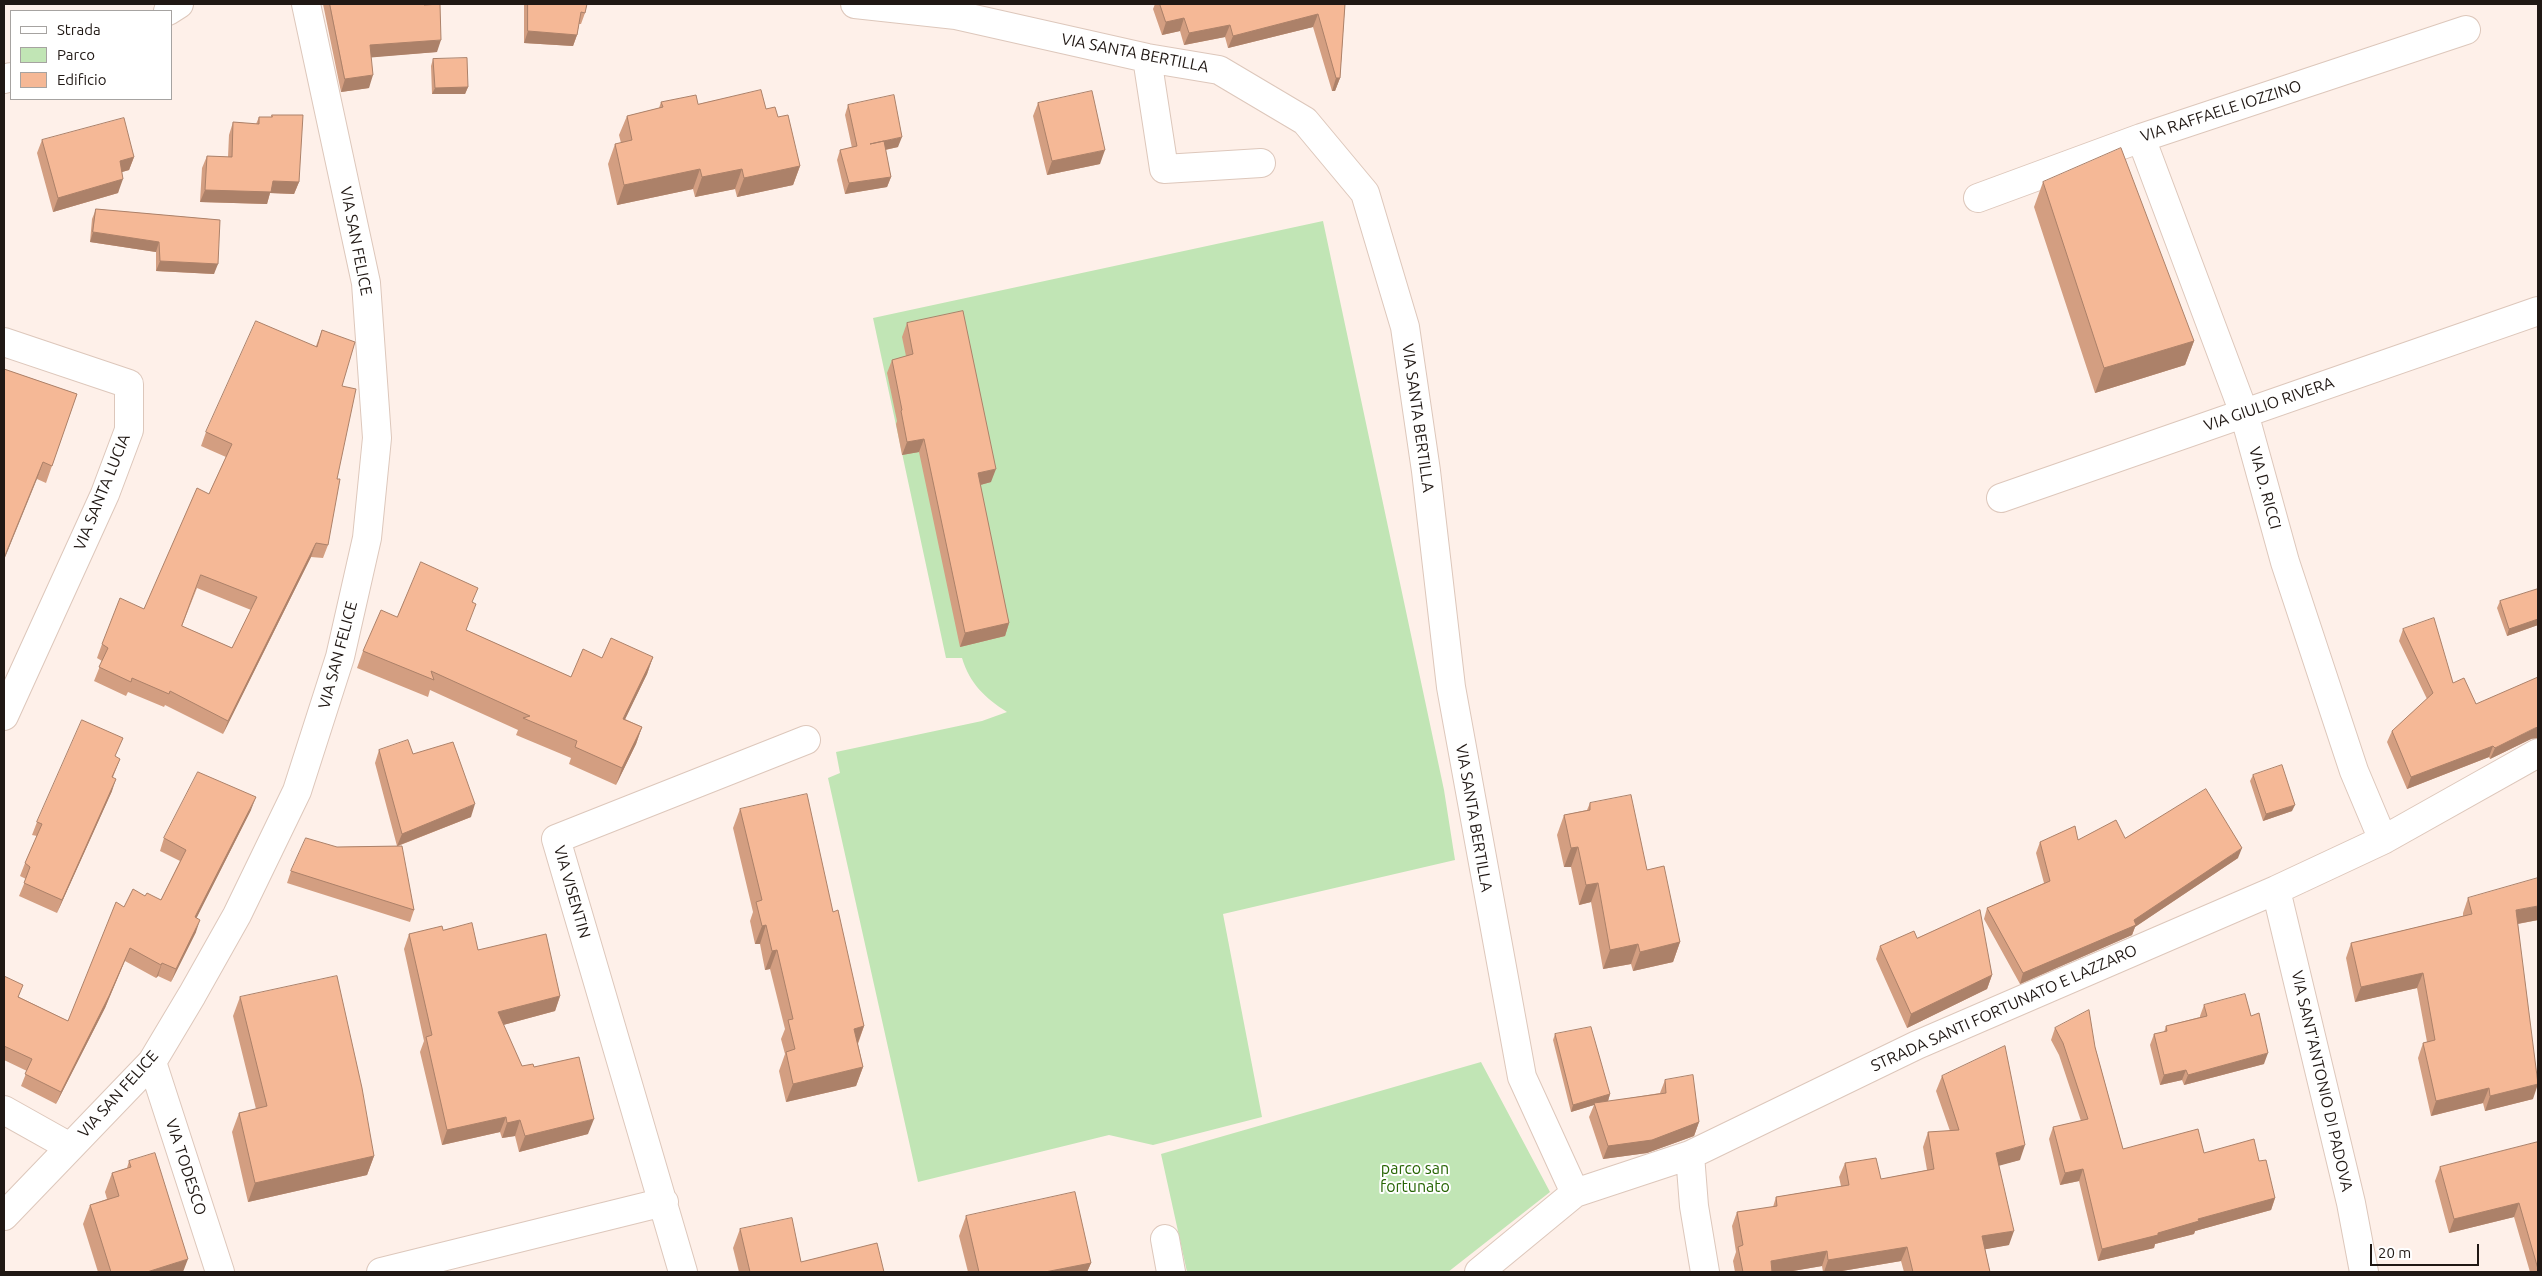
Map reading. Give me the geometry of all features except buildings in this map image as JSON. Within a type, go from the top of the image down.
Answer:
[{"type":"street","name":"VIA SAN FELICE","points":[[4,1216],[152,1062],[237,915],[297,791],[340,657],[368,538],[377,438],[366,283],[306,4]]},
{"type":"street","name":"VIA SANTA BERTILLA","points":[[855,4],[956,15],[1146,58],[1219,70],[1304,121],[1365,193],[1405,327],[1426,471],[1451,687],[1522,1077],[1575,1193]]},
{"type":"street","name":"VIA RAFFAELE IOZZINO","points":[[1978,198],[2141,138],[2466,30]]},
{"type":"street","points":[[1146,58],[1164,169],[1260,163]]},
{"type":"street","name":"VIA D. RICCI","points":[[2141,138],[2244,413],[2285,562],[2354,771],[2383,840]]},
{"type":"street","name":"VIA GIULIO RIVERA","points":[[2001,498],[2538,312]]},
{"type":"street","name":"VIA SANTA LUCIA","points":[[4,342],[129,384],[129,430],[105,494],[4,716]]},
{"type":"street","name":"VIA VISENTIN","points":[[683,1272],[556,839],[806,740]]},
{"type":"street","name":"STRADA SANTI FORTUNATO E LAZZARO","points":[[1479,1272],[1575,1193],[1690,1155],[1917,1045],[2276,890],[2383,840],[2538,753]]},
{"type":"street","name":"VIA SANT'ANTONIO DI PADOVA","points":[[2276,890],[2351,1203],[2364,1272]]},
{"type":"street","name":"VIA TODESCO","points":[[152,1062],[220,1272]]},
{"type":"street","points":[[4,1110],[70,1147]]},
{"type":"street","points":[[1690,1155],[1694,1206],[1705,1272]]},
{"type":"street","points":[[381,1272],[664,1202]]},
{"type":"street","points":[[1165,1239],[1171,1272]]},
{"type":"green space","points":[[1323,221],[1444,790],[1455,860],[1223,914],[1262,1117],[1153,1145],[1109,1135],[918,1182],[828,778],[840,773],[836,752],[982,721],[1007,712],[985,696],[974,683],[962,658],[946,658],[873,318]]},
{"type":"green space","name":"parco san fortunato","points":[[1481,1062],[1550,1192],[1448,1272],[1187,1272],[1161,1154]]}]
